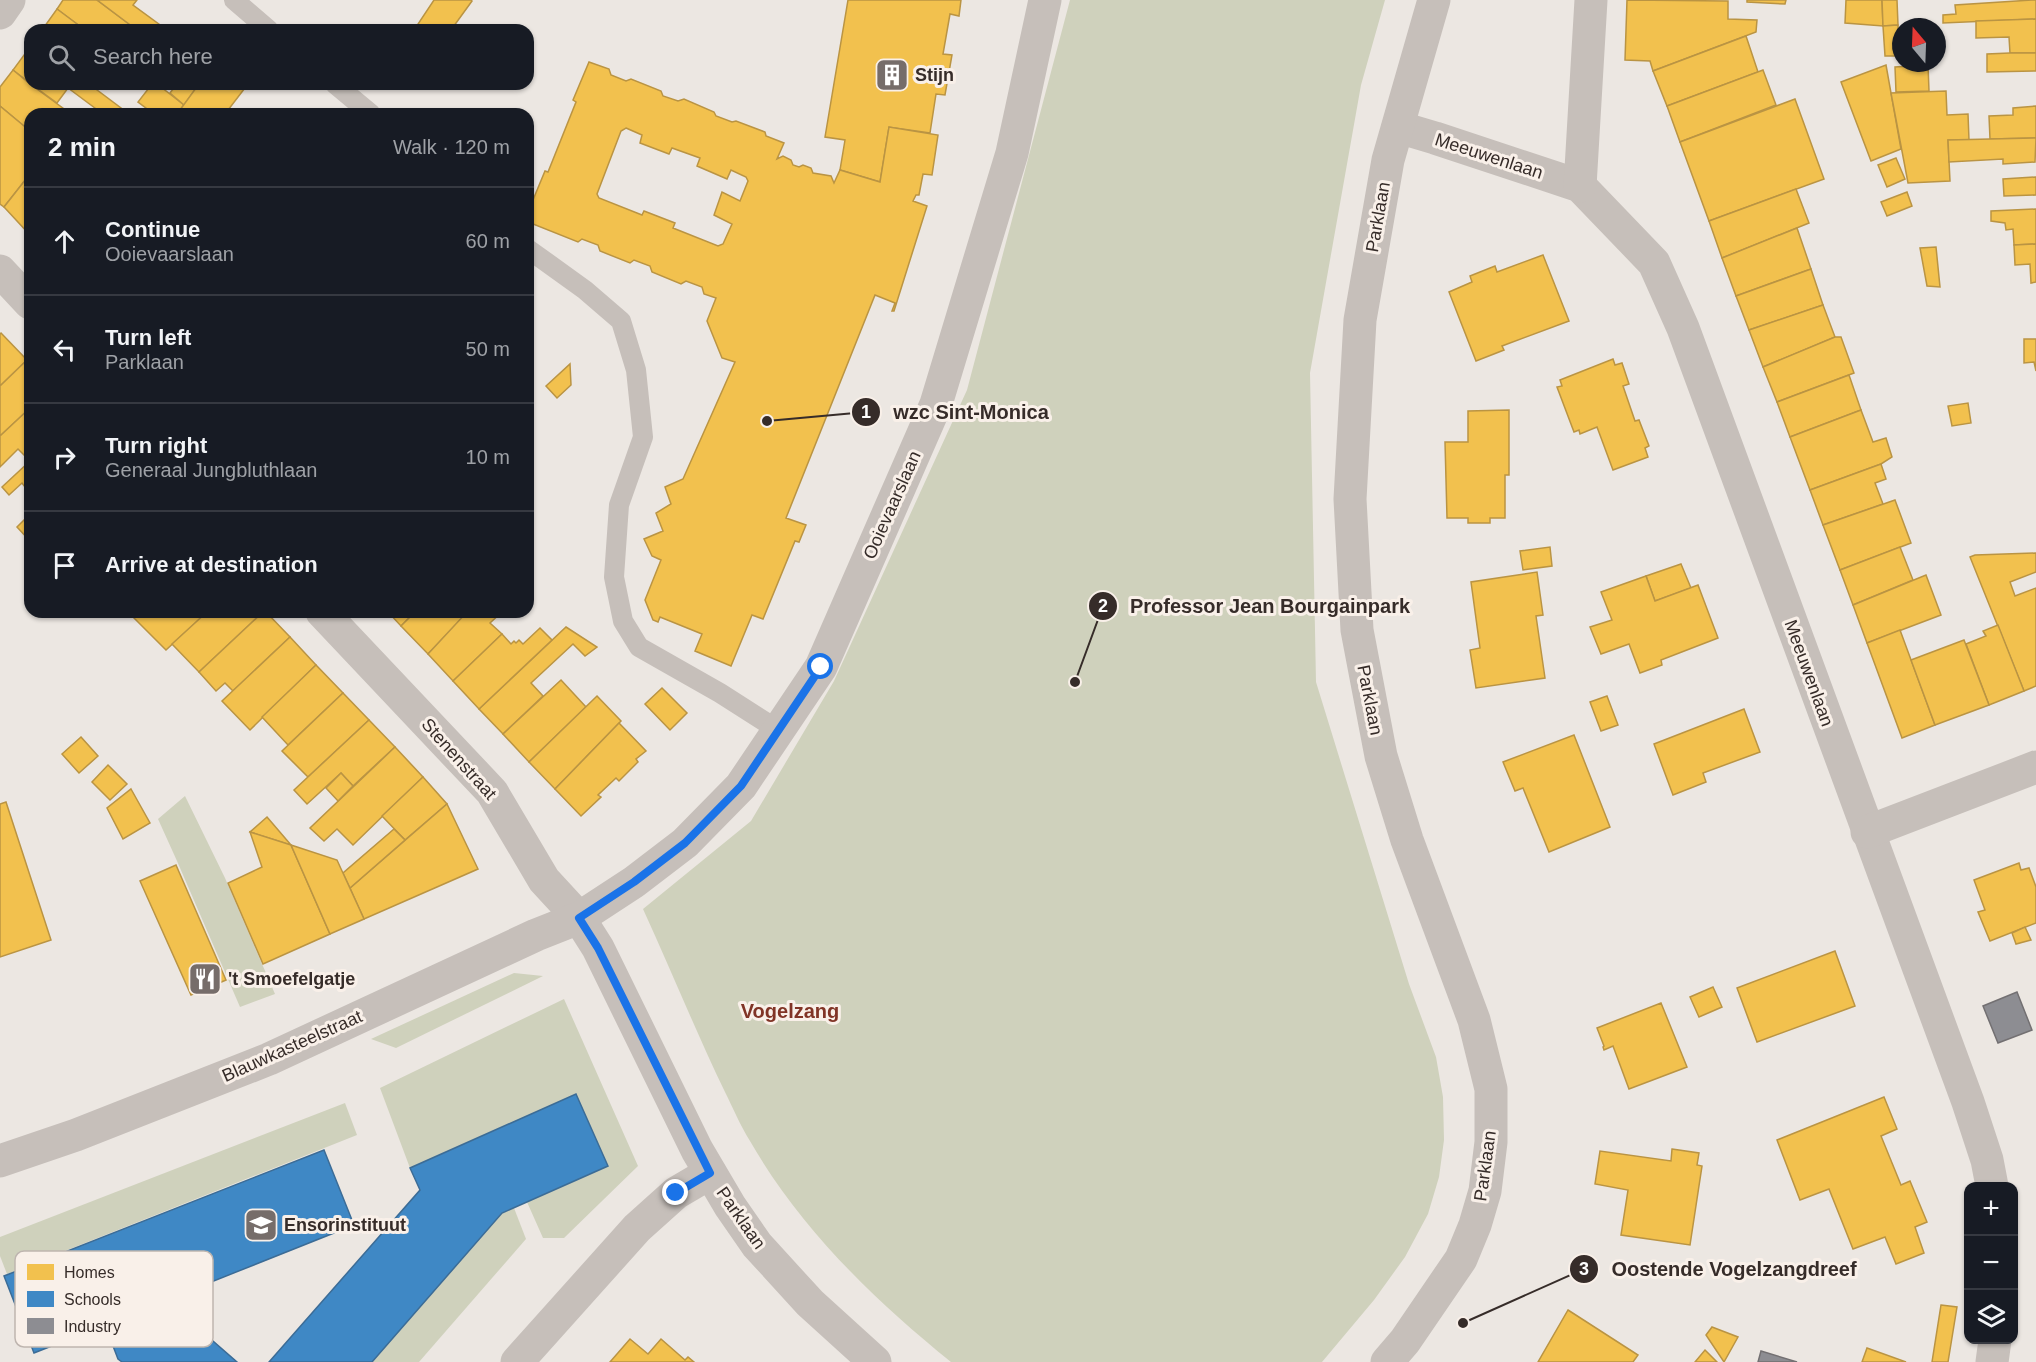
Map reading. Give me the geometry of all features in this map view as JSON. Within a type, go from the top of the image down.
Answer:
[{"type":"street","points":[[0,13],[9,0]]},
{"type":"street","name":"Ooievaarslaan","points":[[579,918],[628,886],[685,843],[741,786],[821,667],[936,404],[1012,153],[1046,0]]},
{"type":"street","name":"Parklaan","points":[[1387,1362],[1405,1341],[1461,1259],[1475,1225],[1485,1191],[1491,1142],[1491,1089],[1474,1020],[1407,840],[1381,756],[1357,630],[1350,499],[1360,320],[1388,160],[1434,0]]},
{"type":"street","points":[[1580,186],[1591,0]]},
{"type":"street","name":"Meeuwenlaan","points":[[1398,127],[1580,186],[1654,263],[1678,317],[1968,1102],[1991,1182]]},
{"type":"street","points":[[0,271],[24,297]]},
{"type":"street","name":"Stenenstraat","points":[[328,618],[492,792],[544,880],[579,918]]},
{"type":"street","points":[[1867,832],[2036,767]]},
{"type":"street","name":"Parklaan","points":[[579,918],[598,948],[710,1173],[757,1245],[810,1303],[875,1362]]},
{"type":"street","name":"Blauwkasteelstraat","points":[[0,1161],[76,1135],[269,1059],[536,935],[579,918]]},
{"type":"street","points":[[517,1362],[638,1228],[676,1193],[710,1173]]},
{"type":"street","points":[[1992,1362],[1994,1344]]},
{"type":"lane","points":[[234,0],[262,24]]},
{"type":"lane","points":[[342,90],[364,108]]},
{"type":"lane","points":[[534,253],[585,290],[621,321],[636,370],[643,437],[619,505],[614,577],[622,621],[639,647],[720,693],[778,730]]},
{"type":"green space","points":[[1070,0],[1385,0],[1361,85],[1310,373],[1316,682],[1409,984],[1436,1057],[1443,1097],[1444,1140],[1439,1177],[1428,1214],[1405,1257],[1374,1300],[1322,1362],[951,1362],[894,1313],[840,1260],[815,1233],[770,1173],[746,1135],[643,909],[751,821],[834,681],[967,390]]},
{"type":"green space","points":[[185,796],[225,878],[275,994],[240,1007],[158,819]]},
{"type":"green space","points":[[514,973],[543,976],[396,1048],[371,1039]]},
{"type":"green space","points":[[564,999],[638,1166],[564,1238],[543,1238],[527,1202],[608,1166],[410,1168],[380,1088]]},
{"type":"green space","points":[[345,1103],[357,1135],[65,1251],[15,1251],[15,1271],[7,1274],[0,1256],[0,1237]]},
{"type":"green space","points":[[514,1208],[526,1239],[419,1362],[372,1362],[502,1213]]},
{"type":"building: Homes","points":[[63,0],[97,0],[129,24],[77,24],[57,9]]},
{"type":"building: Homes","points":[[97,0],[137,0],[133,5],[159,24],[129,24]]},
{"type":"building: Homes","points":[[434,0],[472,1],[455,24],[418,24]]},
{"type":"building: Homes","name":"Stijn","points":[[848,0],[961,0],[959,16],[950,14],[943,54],[952,55],[945,95],[936,94],[930,133],[889,127],[880,182],[840,170],[845,140],[825,137]]},
{"type":"building: Homes","points":[[1627,0],[1728,1],[1728,19],[1757,20],[1756,32],[1653,71],[1650,61],[1625,60]]},
{"type":"building: Homes","points":[[1747,0],[1786,0],[1785,4],[1747,2]]},
{"type":"building: Homes","points":[[1846,0],[1882,0],[1883,26],[1845,23]]},
{"type":"building: Homes","points":[[1882,0],[1897,0],[1898,18],[1892,18],[1892,25],[1883,26]]},
{"type":"building: Homes","points":[[2036,0],[2036,19],[1946,23],[1943,15],[1956,14],[1955,5]]},
{"type":"building: Homes","points":[[57,9],[77,24],[46,24]]},
{"type":"building: Homes","points":[[2036,19],[2036,53],[2010,53],[2009,37],[1976,38],[1976,21]]},
{"type":"building: Homes","points":[[1892,25],[1892,56],[1885,56],[1883,26]]},
{"type":"building: Homes","points":[[1746,36],[1758,72],[1667,106],[1653,71]]},
{"type":"building: Homes","points":[[2036,53],[2036,71],[1987,72],[1987,54]]},
{"type":"building: Homes","points":[[24,55],[24,78],[13,70]]},
{"type":"building: Homes","points":[[589,62],[609,69],[611,75],[626,81],[631,79],[661,91],[663,96],[678,101],[684,99],[714,112],[716,116],[765,132],[766,136],[784,143],[777,159],[783,156],[791,160],[793,165],[799,167],[803,165],[811,168],[813,173],[831,176],[834,183],[840,170],[880,182],[889,127],[938,135],[932,175],[923,174],[919,195],[916,195],[913,201],[927,206],[894,311],[892,311],[895,303],[875,295],[786,518],[806,525],[799,542],[795,541],[763,619],[752,615],[731,666],[695,651],[702,634],[660,617],[658,622],[653,620],[645,600],[661,560],[652,556],[644,539],[663,531],[656,513],[671,504],[665,487],[683,479],[735,362],[722,358],[707,321],[716,298],[704,294],[702,287],[686,281],[681,284],[652,272],[650,266],[634,260],[630,263],[600,251],[598,245],[582,239],[578,242],[534,224],[534,198],[545,171],[548,172],[576,102],[573,100]],"holes":[[[626,128],[642,135],[640,143],[669,154],[672,148],[700,158],[697,166],[727,179],[731,170],[746,177],[748,181],[740,201],[722,192],[714,215],[732,224],[723,244],[718,246],[673,228],[675,223],[644,211],[642,215],[599,198],[597,194],[621,131]]]},
{"type":"building: Homes","points":[[1886,65],[1901,149],[1871,161],[1841,82]]},
{"type":"building: Homes","points":[[13,70],[24,79],[24,90],[38,90],[63,108],[24,108],[24,126],[0,106],[0,87]]},
{"type":"building: Homes","points":[[1763,70],[1776,105],[1680,142],[1667,106]]},
{"type":"building: Homes","points":[[1895,72],[1928,72],[1929,91],[1896,92]]},
{"type":"building: Homes","points":[[39,90],[67,90],[57,103]]},
{"type":"building: Homes","points":[[71,90],[97,90],[121,108],[95,108]]},
{"type":"building: Homes","points":[[147,90],[165,90],[184,105],[182,108],[146,108],[138,102]]},
{"type":"building: Homes","points":[[172,90],[195,90],[184,105],[170,93]]},
{"type":"building: Homes","points":[[195,90],[243,90],[230,108],[181,108]]},
{"type":"building: Homes","points":[[1946,91],[1947,115],[1968,114],[1969,140],[1948,140],[1950,181],[1908,183],[1891,93]]},
{"type":"building: Homes","points":[[1795,99],[1824,179],[1709,221],[1680,142]]},
{"type":"building: Homes","points":[[0,106],[24,126],[24,182],[4,207],[0,204]]},
{"type":"building: Homes","points":[[2036,106],[2036,138],[1990,139],[1989,116],[2013,115],[2013,108]]},
{"type":"building: Homes","points":[[2036,138],[2035,162],[2003,164],[2003,159],[1949,162],[1948,140]]},
{"type":"building: Homes","points":[[1896,158],[1905,179],[1887,187],[1878,165]]},
{"type":"building: Homes","points":[[2036,177],[2036,195],[2004,196],[2003,179]]},
{"type":"building: Homes","points":[[24,182],[24,229],[4,207]]},
{"type":"building: Homes","points":[[1796,189],[1809,223],[1722,258],[1709,221]]},
{"type":"building: Homes","points":[[1907,192],[1912,206],[1887,216],[1881,202]]},
{"type":"building: Homes","points":[[2036,209],[2036,244],[2014,245],[2013,229],[2006,230],[2005,223],[1991,221],[1991,211]]},
{"type":"building: Homes","points":[[1797,228],[1811,269],[1736,296],[1722,258]]},
{"type":"building: Homes","points":[[2036,244],[2036,282],[2031,283],[2030,264],[2015,265],[2014,245]]},
{"type":"building: Homes","points":[[1936,247],[1940,287],[1927,286],[1920,248]]},
{"type":"building: Homes","points":[[1543,255],[1569,321],[1502,346],[1504,350],[1476,361],[1449,292],[1472,282],[1470,276],[1495,266],[1497,272]]},
{"type":"building: Homes","points":[[1811,269],[1823,305],[1749,330],[1736,296]]},
{"type":"building: Homes","points":[[1823,305],[1835,337],[1763,367],[1749,330]]},
{"type":"building: Homes","points":[[0,334],[24,357],[24,363],[0,386]]},
{"type":"building: Homes","points":[[1835,337],[1841,337],[1854,373],[1777,402],[1763,367]]},
{"type":"building: Homes","points":[[2024,339],[2036,339],[2036,371],[2034,362],[2024,363]]},
{"type":"building: Homes","points":[[1613,359],[1615,365],[1622,363],[1629,384],[1623,386],[1635,421],[1639,420],[1649,446],[1645,448],[1648,457],[1613,470],[1597,427],[1580,434],[1579,430],[1574,432],[1557,387],[1562,386],[1560,380]]},
{"type":"building: Homes","points":[[24,363],[24,414],[0,436],[0,386]]},
{"type":"building: Homes","points":[[570,364],[571,385],[557,398],[546,386]]},
{"type":"building: Homes","points":[[1849,375],[1861,410],[1790,437],[1777,402]]},
{"type":"building: Homes","points":[[1968,403],[1971,423],[1952,426],[1948,406]]},
{"type":"building: Homes","points":[[1509,410],[1509,475],[1505,475],[1505,518],[1490,518],[1490,523],[1468,523],[1468,518],[1447,518],[1445,442],[1468,442],[1468,411]]},
{"type":"building: Homes","points":[[1861,410],[1873,442],[1886,438],[1892,457],[1881,464],[1810,490],[1790,437]]},
{"type":"building: Homes","points":[[24,414],[24,455],[18,449],[0,467],[0,436]]},
{"type":"building: Homes","points":[[1881,464],[1886,479],[1875,483],[1883,504],[1823,525],[1810,490]]},
{"type":"building: Homes","points":[[24,467],[24,486],[22,483],[9,495],[2,487]]},
{"type":"building: Homes","points":[[1895,500],[1911,543],[1840,570],[1823,525]]},
{"type":"building: Homes","points":[[24,520],[24,535],[17,527]]},
{"type":"building: Homes","points":[[1550,547],[1552,566],[1523,570],[1520,551]]},
{"type":"building: Homes","points":[[1900,547],[1913,580],[1853,605],[1840,570]]},
{"type":"building: Homes","points":[[2036,553],[2036,572],[2010,582],[2015,596],[2036,588],[2036,686],[2024,691],[1970,557]]},
{"type":"building: Homes","points":[[1681,564],[1691,588],[1655,601],[1646,576]]},
{"type":"building: Homes","points":[[1537,572],[1543,615],[1536,616],[1545,678],[1476,688],[1470,650],[1480,648],[1471,582]]},
{"type":"building: Homes","points":[[1926,575],[1941,615],[1867,643],[1853,605]]},
{"type":"building: Homes","points":[[1646,576],[1655,601],[1698,585],[1718,638],[1661,660],[1662,665],[1640,673],[1629,644],[1601,654],[1590,627],[1612,620],[1601,592]]},
{"type":"building: Homes","points":[[134,618],[201,618],[166,650]]},
{"type":"building: Homes","points":[[200,618],[257,618],[199,672],[172,644]]},
{"type":"building: Homes","points":[[257,618],[272,618],[290,637],[233,691],[225,683],[216,691],[199,672]]},
{"type":"building: Homes","points":[[394,618],[409,618],[401,626]]},
{"type":"building: Homes","points":[[409,618],[462,618],[428,654],[401,626]]},
{"type":"building: Homes","points":[[461,618],[495,618],[490,623],[502,634],[453,681],[428,654]]},
{"type":"building: Homes","points":[[1998,625],[2024,691],[1989,705],[1966,644],[1986,636],[1983,631]]},
{"type":"building: Homes","points":[[566,627],[597,647],[585,656],[573,644],[531,683],[543,696],[503,734],[479,709]]},
{"type":"building: Homes","points":[[540,628],[552,640],[479,709],[453,681],[502,634],[511,644],[519,640],[523,644]]},
{"type":"building: Homes","points":[[1900,630],[1935,725],[1902,738],[1867,643]]},
{"type":"building: Homes","points":[[290,637],[316,665],[250,730],[222,701]]},
{"type":"building: Homes","points":[[1964,640],[1989,705],[1935,725],[1911,660]]},
{"type":"building: Homes","points":[[316,665],[343,693],[288,745],[262,717]]},
{"type":"building: Homes","points":[[561,680],[586,707],[529,762],[503,734]]},
{"type":"building: Homes","points":[[662,688],[687,713],[670,730],[645,704]]},
{"type":"building: Homes","points":[[343,693],[369,720],[308,777],[282,751]]},
{"type":"building: Homes","points":[[597,696],[621,721],[555,789],[529,762]]},
{"type":"building: Homes","points":[[1607,696],[1618,725],[1601,731],[1590,702]]},
{"type":"building: Homes","points":[[1744,709],[1760,752],[1703,773],[1706,782],[1673,795],[1654,744]]},
{"type":"building: Homes","points":[[369,720],[395,747],[353,786],[341,773],[307,804],[294,790]]},
{"type":"building: Homes","points":[[619,723],[646,751],[636,759],[638,762],[619,781],[616,778],[598,795],[601,797],[581,816],[555,789]]},
{"type":"building: Homes","points":[[1574,735],[1610,827],[1549,852],[1523,788],[1515,791],[1503,762]]},
{"type":"building: Homes","points":[[81,737],[98,756],[79,773],[62,754]]},
{"type":"building: Homes","points":[[395,747],[423,777],[353,845],[337,829],[324,841],[310,828]]},
{"type":"building: Homes","points":[[108,765],[127,784],[110,800],[92,782]]},
{"type":"building: Homes","points":[[341,773],[353,786],[338,801],[326,788]]},
{"type":"building: Homes","points":[[423,777],[447,804],[405,840],[382,816]]},
{"type":"building: Homes","points":[[131,789],[150,823],[123,839],[107,808]]},
{"type":"building: Homes","points":[[6,802],[51,940],[0,957],[0,804]]},
{"type":"building: Homes","points":[[447,804],[478,869],[364,919],[350,888]]},
{"type":"building: Homes","points":[[267,817],[291,845],[250,832]]},
{"type":"building: Homes","points":[[394,829],[405,840],[350,888],[343,873]]},
{"type":"building: Homes","points":[[250,832],[291,845],[330,934],[263,964],[228,883],[262,867]]},
{"type":"building: Homes","points":[[291,845],[337,860],[364,919],[330,934]]},
{"type":"building: Homes","points":[[2019,863],[2021,870],[2029,868],[2036,887],[2036,923],[1990,941],[1978,912],[1985,910],[1974,880]]},
{"type":"building: Homes","points":[[176,865],[226,980],[191,995],[140,881]]},
{"type":"building: Homes","points":[[2025,927],[2031,940],[2016,944],[2012,933]]},
{"type":"building: Homes","points":[[1835,951],[1855,1006],[1757,1042],[1737,988]]},
{"type":"building: Homes","points":[[1713,987],[1722,1007],[1699,1017],[1690,997]]},
{"type":"building: Homes","points":[[1661,1003],[1687,1067],[1629,1089],[1613,1046],[1604,1050],[1597,1028]]},
{"type":"building: Homes","points":[[1884,1097],[1897,1129],[1881,1136],[1901,1185],[1910,1181],[1927,1222],[1915,1227],[1924,1253],[1896,1264],[1885,1237],[1853,1249],[1829,1189],[1800,1200],[1777,1140]]},
{"type":"building: Homes","points":[[1672,1149],[1699,1153],[1697,1165],[1702,1166],[1690,1245],[1621,1235],[1628,1190],[1595,1184],[1600,1151],[1671,1161]]},
{"type":"building: Homes","points":[[1941,1305],[1957,1307],[1948,1362],[1932,1362]]},
{"type":"building: Homes","points":[[1568,1310],[1638,1355],[1633,1362],[1538,1362]]},
{"type":"building: Homes","points":[[1712,1327],[1738,1337],[1724,1362],[1706,1335]]},
{"type":"building: Homes","points":[[630,1339],[648,1354],[661,1339],[685,1360],[688,1357],[694,1362],[610,1362]]},
{"type":"building: Homes","points":[[1867,1348],[1906,1362],[1862,1362]]},
{"type":"building: Homes","points":[[1705,1350],[1717,1362],[1695,1362]]},
{"type":"building: Schools","points":[[576,1094],[608,1166],[502,1213],[372,1362],[269,1362],[420,1190],[410,1168]]},
{"type":"building: Schools","points":[[324,1150],[354,1225],[213,1281],[213,1251],[67,1251]]},
{"type":"building: Schools","points":[[15,1272],[15,1304],[4,1276]]},
{"type":"building: Schools","points":[[213,1341],[237,1362],[122,1362],[118,1359],[113,1347],[213,1347]]},
{"type":"building: Schools","points":[[32,1347],[49,1347],[34,1353]]},
{"type":"building: Industry","points":[[2017,992],[2032,1030],[1998,1043],[1983,1006]]},
{"type":"building: Industry","points":[[1761,1351],[1797,1362],[1758,1362]]},
{"type":"place","name":"Stijn","points":[[892,75]]},
{"type":"place","name":"wzc Sint-Monica","points":[[767,421]]},
{"type":"place","name":"Professor Jean Bourgainpark","points":[[1075,682]]},
{"type":"place","name":"'t Smoefelgatje","points":[[205,979]]},
{"type":"place","name":"Ensorinstituut","points":[[261,1225]]},
{"type":"place","name":"Oostende Vogelzangdreef","points":[[1463,1323]]},
{"type":"district","name":"Vogelzang","points":[[790,1011]]},
{"type":"route","points":[[676,1193],[710,1173],[598,948],[579,918],[634,882],[685,843],[741,786],[821,667]]}]
